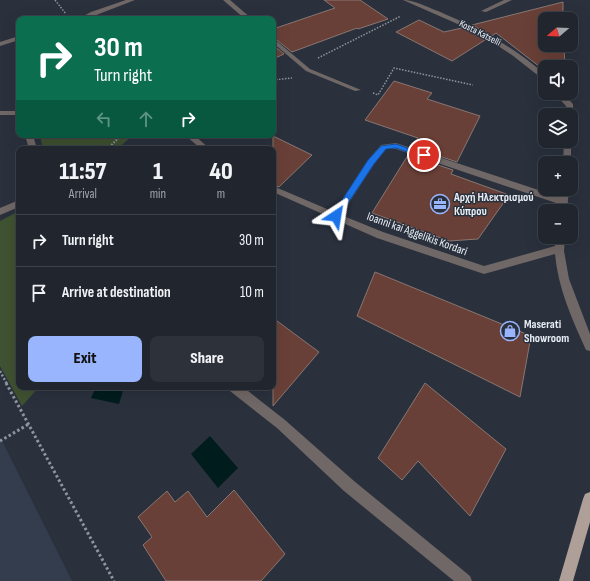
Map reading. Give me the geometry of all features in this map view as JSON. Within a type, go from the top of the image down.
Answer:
[{"type":"main road","points":[[566,581],[590,500]]},
{"type":"street","points":[[87,16],[132,0]]},
{"type":"street","points":[[226,0],[245,16]]},
{"type":"street","name":"Kosta Katselli","points":[[410,0],[419,6],[478,31],[508,48],[538,73]]},
{"type":"street","points":[[484,11],[509,0]]},
{"type":"street","points":[[0,44],[16,39]]},
{"type":"street","points":[[276,43],[308,70],[357,90]]},
{"type":"street","points":[[564,100],[570,108]]},
{"type":"street","points":[[0,113],[16,113]]},
{"type":"street","points":[[193,138],[202,146]]},
{"type":"street","points":[[336,216],[371,162],[384,147],[396,146],[555,204]]},
{"type":"street","name":"Ioanni kai Aggelikis Kordari","points":[[276,190],[380,235],[484,270],[558,249]]},
{"type":"street","points":[[0,212],[16,204]]},
{"type":"street","points":[[559,244],[558,249],[565,283],[590,346]]},
{"type":"street","points":[[238,390],[281,424],[349,486],[465,581]]},
{"type":"path","points":[[55,0],[68,16]]},
{"type":"path","points":[[304,66],[323,54],[419,6]]},
{"type":"path","points":[[357,90],[378,95],[394,68],[473,85]]},
{"type":"path","points":[[110,146],[119,138]]},
{"type":"path","points":[[0,371],[114,581]]},
{"type":"path","points":[[0,440],[29,424]]},
{"type":"shaded area","points":[[95,390],[123,390],[119,404],[91,398]]},
{"type":"shaded area","points":[[210,436],[238,468],[218,488],[191,454]]},
{"type":"shaded area","points":[[0,437],[72,581],[0,581]]},
{"type":"green space","points":[[41,138],[130,138],[120,146],[42,146]]},
{"type":"green space","points":[[16,213],[16,390],[36,390],[22,406],[0,366],[0,221]]},
{"type":"building","points":[[324,0],[360,0],[388,19],[358,29],[357,28],[292,52],[276,39],[276,28],[335,8]]},
{"type":"building","points":[[563,2],[563,12],[538,12],[538,52],[564,52],[565,60],[538,60],[538,65],[496,33],[492,36],[472,25]]},
{"type":"building","points":[[419,20],[444,32],[462,28],[485,40],[452,61],[396,32]]},
{"type":"building","points":[[276,47],[284,54],[276,58]]},
{"type":"building","points":[[394,81],[432,93],[427,99],[480,116],[457,162],[412,147],[418,138],[365,120]]},
{"type":"building","points":[[276,137],[312,155],[279,187],[276,186],[276,146],[273,146],[273,138]]},
{"type":"building","name":"Αρχή Ηλεκτρισμού Κύπρου","points":[[408,155],[453,170],[451,174],[509,195],[478,239],[449,241],[372,213]]},
{"type":"building","points":[[375,272],[531,336],[520,397],[357,316]]},
{"type":"building","points":[[276,320],[319,352],[273,406],[273,390],[276,390]]},
{"type":"building","points":[[425,383],[506,449],[470,516],[418,461],[402,480],[378,458]]},
{"type":"building","points":[[234,490],[285,554],[261,581],[166,581],[143,545],[152,537],[138,517],[167,491],[175,502],[188,491],[207,517]]},
{"type":"place","name":"Αρχή Ηλεκτρισμού Κύπρου","points":[[440,204]]},
{"type":"place","name":"Maserati Showroom","points":[[510,331]]},
{"type":"route","points":[[336,216],[371,162],[384,147],[396,146],[424,155]]}]
